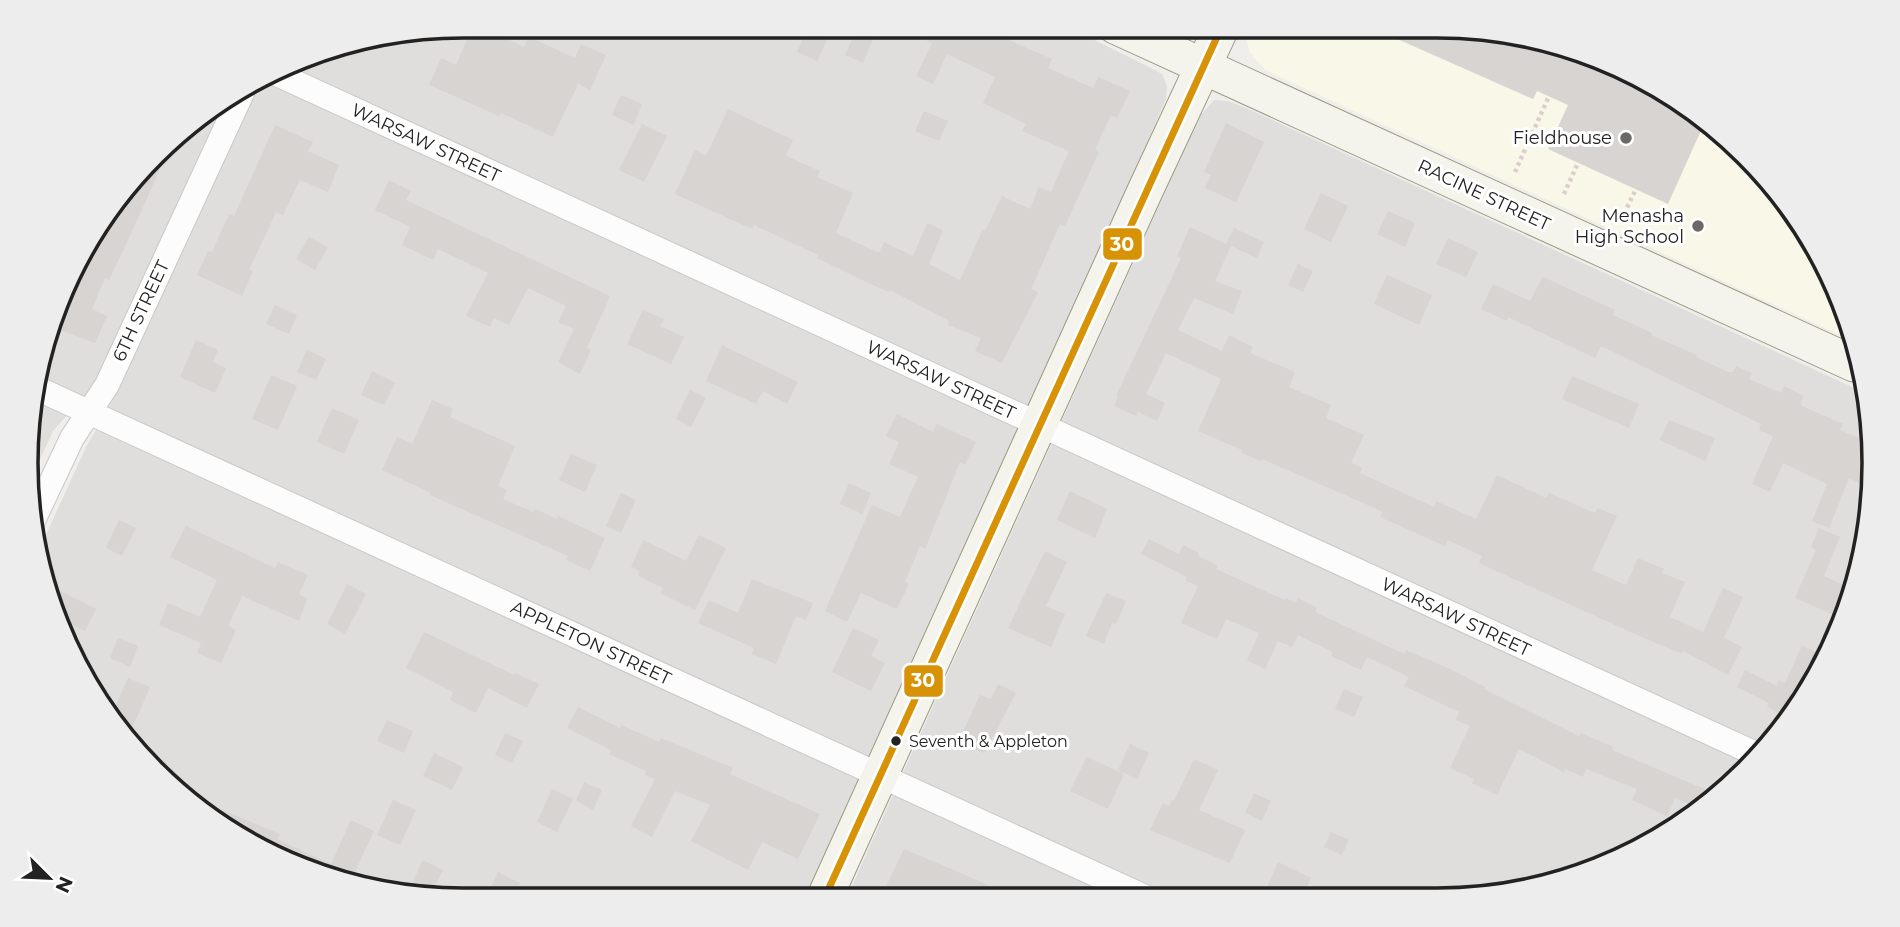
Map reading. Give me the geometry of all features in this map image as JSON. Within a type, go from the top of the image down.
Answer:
[{"type":"street","name":"RACINE STREET","points":[[1140,38],[1849,362]]},
{"type":"street","points":[[830,888],[1216,38]]},
{"type":"street","name":"WARSAW STREET","points":[[285,78],[1749,751]]},
{"type":"street","name":"6TH STREET","points":[[40,505],[72,438],[107,385],[237,104]]},
{"type":"street","name":"APPLETON STREET","points":[[45,392],[1125,888]]},
{"type":"path","points":[[1515,172],[1549,96]]},
{"type":"path","points":[[1564,194],[1578,163]]},
{"type":"path","points":[[1621,220],[1636,189]]},
{"type":"shaded area","points":[[463,38],[1090,38],[1162,74],[1167,86],[1166,99],[1114,223],[815,888],[436,888],[408,885],[327,866],[276,845],[227,817],[163,764],[110,700],[82,651],[53,573],[45,536],[86,447],[118,391],[256,93],[301,71],[354,53],[408,42]]},
{"type":"shaded area","name":"Menasha High School","points":[[1246,38],[1464,39],[1546,53],[1624,82],[1649,95],[1695,126],[1756,183],[1805,251],[1829,301],[1842,336],[1265,70],[1250,53]]},
{"type":"shaded area","points":[[1214,100],[1228,101],[1246,108],[1854,388],[1862,463],[1858,519],[1839,600],[1818,651],[1805,676],[1774,722],[1717,783],[1649,832],[1599,856],[1546,874],[1464,888],[851,888],[1199,117]]},
{"type":"shaded area","points":[[216,118],[96,382],[53,431],[38,464],[42,408],[53,354],[71,301],[95,251],[144,183],[183,144]]},
{"type":"building","points":[[468,38],[506,38],[524,47],[528,38],[531,38],[575,58],[581,44],[606,55],[590,90],[578,84],[553,137],[429,85],[441,58],[456,65]]},
{"type":"building","points":[[803,38],[828,38],[817,61],[797,52]]},
{"type":"building","points":[[853,38],[873,39],[863,63],[845,55]]},
{"type":"building","points":[[922,38],[1004,38],[1052,59],[1048,68],[1093,88],[1098,77],[1130,91],[1117,118],[1111,115],[1095,150],[1099,152],[1065,226],[1060,224],[1031,289],[1038,292],[1002,363],[975,351],[981,338],[948,325],[949,321],[890,290],[889,292],[866,282],[817,258],[818,255],[754,225],[752,229],[675,194],[695,150],[706,156],[728,109],[793,140],[786,156],[820,171],[817,177],[853,193],[836,233],[879,253],[884,242],[913,256],[927,223],[943,230],[929,264],[960,280],[983,229],[985,231],[1002,196],[1030,209],[1039,187],[1051,192],[1069,151],[1022,131],[1026,124],[983,103],[995,77],[947,54],[933,84],[916,76],[932,43]]},
{"type":"building","name":"Fieldhouse","points":[[1395,38],[1464,39],[1546,53],[1599,71],[1649,95],[1701,131],[1668,204],[1548,149],[1568,105],[1537,91],[1533,99]]},
{"type":"building","points":[[621,95],[642,104],[634,125],[612,115]]},
{"type":"building","points":[[924,111],[948,121],[939,141],[915,131]]},
{"type":"building","points":[[1226,123],[1264,142],[1236,202],[1205,188],[1211,175],[1204,172]]},
{"type":"building","points":[[642,124],[667,136],[644,182],[619,170]]},
{"type":"building","points":[[275,125],[313,142],[308,151],[339,165],[328,192],[300,180],[283,215],[276,212],[249,270],[253,271],[242,296],[197,275],[208,251],[212,252],[229,214],[234,216]]},
{"type":"building","points":[[163,163],[109,280],[105,278],[92,309],[107,316],[95,343],[60,330],[61,327],[95,251],[126,205]]},
{"type":"building","points":[[389,180],[411,191],[406,200],[610,296],[587,348],[591,350],[580,374],[558,362],[574,329],[558,322],[566,306],[528,288],[509,325],[494,318],[490,327],[466,316],[488,273],[438,249],[433,260],[402,245],[410,227],[375,210]]},
{"type":"building","points":[[1321,193],[1348,206],[1331,242],[1304,229]]},
{"type":"building","points":[[1388,211],[1415,223],[1405,247],[1377,234]]},
{"type":"building","points":[[1190,227],[1226,244],[1234,228],[1264,242],[1257,258],[1231,246],[1215,281],[1242,291],[1233,314],[1194,298],[1178,330],[1222,351],[1229,335],[1253,347],[1250,353],[1295,372],[1289,387],[1331,405],[1326,418],[1364,435],[1351,463],[1362,468],[1360,473],[1434,507],[1436,501],[1476,519],[1497,475],[1546,498],[1549,493],[1595,513],[1598,508],[1617,516],[1592,570],[1626,585],[1638,558],[1664,569],[1662,573],[1685,582],[1670,617],[1703,632],[1723,588],[1743,597],[1724,638],[1742,647],[1728,675],[1683,651],[1682,654],[1635,634],[1479,563],[1482,556],[1448,540],[1445,546],[1380,517],[1383,512],[1262,459],[1260,461],[1198,431],[1221,379],[1166,353],[1146,394],[1165,403],[1157,421],[1138,412],[1136,416],[1114,406],[1118,397],[1116,396],[1181,258],[1177,256]]},
{"type":"building","points":[[309,237],[328,247],[315,270],[296,259]]},
{"type":"building","points":[[1448,238],[1478,252],[1466,277],[1436,264]]},
{"type":"building","points":[[1298,264],[1313,271],[1303,292],[1288,285]]},
{"type":"building","points":[[1387,275],[1432,295],[1419,325],[1374,304]]},
{"type":"building","points":[[1543,277],[1615,310],[1613,315],[1728,372],[1733,372],[1736,366],[1752,373],[1749,379],[1781,393],[1784,386],[1804,396],[1802,406],[1843,424],[1840,430],[1861,439],[1861,484],[1849,478],[1829,528],[1812,521],[1827,484],[1783,463],[1770,492],[1752,484],[1773,436],[1759,430],[1761,424],[1601,346],[1595,358],[1508,317],[1507,321],[1481,309],[1493,284],[1530,301]]},
{"type":"building","points":[[275,305],[297,315],[289,334],[266,324]]},
{"type":"building","points":[[643,310],[664,319],[660,326],[684,337],[671,364],[627,344]]},
{"type":"building","points":[[196,340],[218,350],[213,362],[226,368],[215,393],[180,377]]},
{"type":"building","points":[[722,345],[798,382],[787,404],[763,391],[756,404],[706,381]]},
{"type":"building","points":[[307,350],[326,359],[316,380],[297,372]]},
{"type":"building","points":[[372,371],[395,383],[384,405],[361,395]]},
{"type":"building","points":[[271,375],[297,386],[278,430],[252,419]]},
{"type":"building","points":[[1572,376],[1639,404],[1629,428],[1562,399]]},
{"type":"building","points":[[690,390],[706,398],[691,427],[676,419]]},
{"type":"building","points":[[432,400],[453,409],[450,417],[515,446],[498,486],[507,490],[503,499],[533,512],[535,509],[557,519],[558,516],[605,538],[590,571],[566,560],[568,556],[430,495],[431,493],[382,470],[397,437],[412,444]]},
{"type":"building","points":[[332,408],[359,420],[344,454],[317,442]]},
{"type":"building","points":[[897,414],[933,432],[937,424],[976,442],[965,465],[960,462],[925,549],[920,546],[905,582],[909,584],[897,609],[861,593],[847,622],[825,611],[872,505],[900,517],[918,477],[889,464],[899,442],[886,436]]},
{"type":"building","points":[[1669,420],[1715,438],[1705,461],[1660,440]]},
{"type":"building","points":[[571,454],[597,465],[585,492],[559,480]]},
{"type":"building","points":[[849,483],[871,493],[862,514],[840,504]]},
{"type":"building","points":[[1070,491],[1107,509],[1095,538],[1057,520]]},
{"type":"building","points":[[621,493],[636,500],[621,533],[606,526]]},
{"type":"building","points":[[119,520],[136,528],[122,556],[106,548]]},
{"type":"building","points":[[186,526],[275,568],[278,562],[308,575],[299,594],[307,599],[299,621],[242,596],[228,626],[236,630],[221,663],[197,653],[201,643],[159,625],[168,603],[200,617],[217,580],[170,557]]},
{"type":"building","points":[[1819,528],[1840,537],[1824,576],[1843,585],[1833,615],[1795,598],[1816,550],[1811,547]]},
{"type":"building","points":[[699,535],[726,548],[695,610],[660,593],[663,588],[638,576],[640,571],[631,567],[643,540],[686,561]]},
{"type":"building","points":[[1149,539],[1179,554],[1183,545],[1218,566],[1216,569],[1285,600],[1286,598],[1296,603],[1298,598],[1317,608],[1315,612],[1404,654],[1406,650],[1450,669],[1579,736],[1581,733],[1613,747],[1612,750],[1708,790],[1690,805],[1675,798],[1667,816],[1632,800],[1637,789],[1586,769],[1583,777],[1565,769],[1564,772],[1519,749],[1497,795],[1472,783],[1474,779],[1450,768],[1470,726],[1456,720],[1459,712],[1404,686],[1409,677],[1367,657],[1361,670],[1331,656],[1333,652],[1298,635],[1292,647],[1278,641],[1265,669],[1247,660],[1259,633],[1226,619],[1217,639],[1181,623],[1198,586],[1185,580],[1187,577],[1141,554]]},
{"type":"building","points":[[1045,551],[1067,562],[1046,606],[1065,614],[1051,647],[1008,628]]},
{"type":"building","points":[[752,579],[813,603],[806,620],[796,616],[776,664],[752,654],[754,648],[698,623],[709,600],[738,613]]},
{"type":"building","points":[[347,584],[366,594],[345,634],[327,624]]},
{"type":"building","points":[[58,590],[96,609],[85,631],[70,624]]},
{"type":"building","points":[[1106,593],[1126,601],[1116,624],[1112,623],[1104,644],[1086,636]]},
{"type":"building","points":[[853,628],[879,640],[871,656],[885,663],[871,691],[832,672]]},
{"type":"building","points":[[424,632],[539,684],[527,708],[488,688],[476,713],[450,700],[453,692],[406,668]]},
{"type":"building","points":[[118,638],[138,646],[130,667],[110,658]]},
{"type":"building","points":[[1802,646],[1817,652],[1780,713],[1767,707],[1769,703],[1737,687],[1745,670],[1777,686],[1779,680],[1785,683]]},
{"type":"building","points":[[128,678],[150,687],[132,729],[115,707]]},
{"type":"building","points":[[998,684],[1016,693],[984,753],[960,743],[980,695],[991,699]]},
{"type":"building","points":[[1344,689],[1363,697],[1354,717],[1335,709]]},
{"type":"building","points":[[578,707],[620,728],[621,725],[659,742],[661,738],[733,768],[730,774],[820,814],[798,859],[762,842],[748,870],[691,841],[710,805],[675,791],[652,837],[631,826],[655,779],[645,775],[646,771],[609,754],[611,750],[567,728]]},
{"type":"building","points":[[387,720],[413,731],[404,753],[377,741]]},
{"type":"building","points":[[505,733],[523,741],[512,763],[495,755]]},
{"type":"building","points":[[1130,744],[1149,753],[1137,779],[1118,770]]},
{"type":"building","points":[[434,753],[463,767],[452,790],[423,776]]},
{"type":"building","points":[[1087,757],[1124,774],[1108,809],[1070,791]]},
{"type":"building","points":[[1194,759],[1218,770],[1199,810],[1245,830],[1230,863],[1150,830],[1163,803],[1169,806],[1172,800],[1174,801]]},
{"type":"building","points":[[584,782],[602,790],[593,810],[576,801]]},
{"type":"building","points":[[552,789],[573,799],[557,832],[537,822]]},
{"type":"building","points":[[1254,793],[1271,801],[1262,821],[1245,813]]},
{"type":"building","points":[[393,800],[416,810],[400,845],[377,835]]},
{"type":"building","points":[[222,810],[280,834],[277,839],[331,864],[351,820],[374,831],[354,874],[276,845],[221,813]]},
{"type":"building","points":[[1331,832],[1349,840],[1342,855],[1324,847]]},
{"type":"building","points":[[904,849],[993,888],[888,888],[886,887]]},
{"type":"building","points":[[423,860],[443,870],[434,888],[411,885]]},
{"type":"building","points":[[1278,862],[1311,878],[1306,888],[1267,887]]},
{"type":"building","points":[[498,872],[520,883],[518,888],[491,888]]},
{"type":"transit line","name":"30","points":[[829,888],[1217,38]]},
{"type":"place","name":"Fieldhouse","points":[[1626,138]]},
{"type":"place","name":"Menasha High School","points":[[1698,226]]},
{"type":"place","name":"Seventh & Appleton","points":[[896,741]]}]
